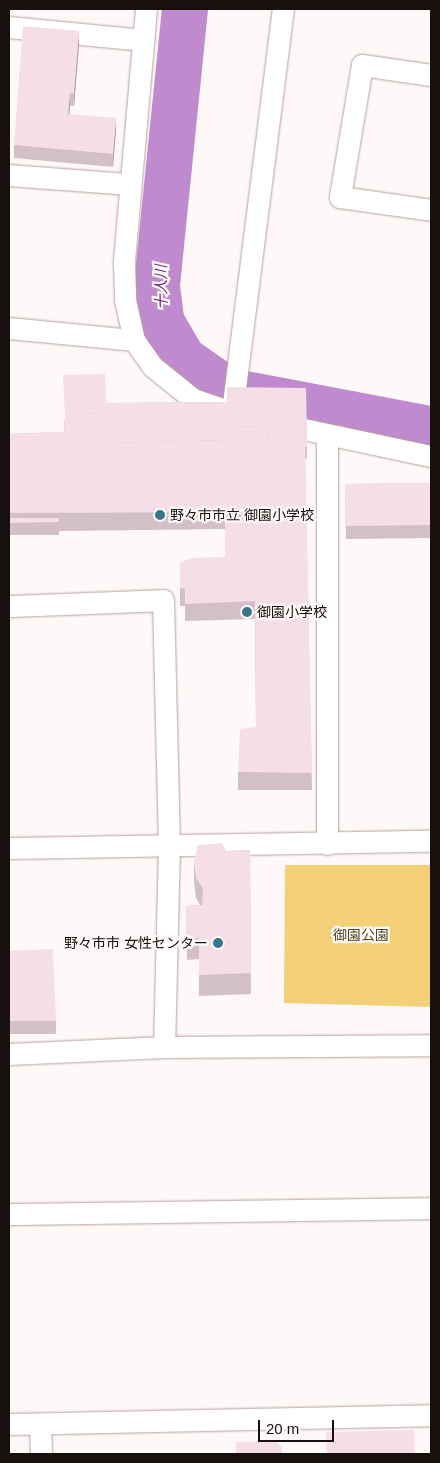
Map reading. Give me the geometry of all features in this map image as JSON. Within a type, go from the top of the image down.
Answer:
[{"type":"street","points":[[146,9],[124,263],[125,300],[134,340],[152,366],[193,399],[327,436],[431,456]]},
{"type":"street","points":[[244,412],[238,364],[283,9]]},
{"type":"street","points":[[9,27],[143,40]]},
{"type":"street","points":[[431,75],[362,65],[340,197],[431,210]]},
{"type":"street","points":[[9,175],[130,184]]},
{"type":"street","points":[[9,328],[134,340]]},
{"type":"street","points":[[327,436],[327,844]]},
{"type":"street","points":[[9,606],[163,600],[169,845],[164,1047]]},
{"type":"street","points":[[9,848],[431,841]]},
{"type":"street","points":[[9,1054],[164,1047],[431,1045]]},
{"type":"street","points":[[9,1214],[431,1208]]},
{"type":"street","points":[[9,1424],[431,1415]]},
{"type":"street","points":[[40,1424],[41,1454]]},
{"type":"green space","name":"御園公園","points":[[285,865],[431,865],[431,1007],[284,1003]]},
{"type":"building","points":[[23,26],[79,31],[74,93],[70,93],[68,114],[116,118],[113,154],[14,145]]},
{"type":"building","points":[[105,374],[106,403],[227,402],[227,387],[306,388],[307,447],[305,447],[305,442],[269,442],[267,427],[230,426],[229,440],[107,443],[107,413],[65,414],[65,417],[63,375]]},
{"type":"building","name":"御園小学校","points":[[107,413],[107,443],[229,440],[230,426],[267,427],[269,442],[305,442],[312,773],[238,772],[240,729],[256,727],[255,601],[185,604],[185,589],[180,588],[180,563],[191,558],[225,557],[225,520],[255,519],[256,512],[9,513],[9,434],[64,432],[65,414]]},
{"type":"building","points":[[431,483],[431,525],[346,526],[345,484]]},
{"type":"building","points":[[9,518],[59,518],[59,522],[9,523]]},
{"type":"building","name":"野々市市 女性センター","points":[[222,843],[226,851],[250,850],[251,973],[199,975],[199,938],[187,939],[186,906],[202,905],[203,889],[196,877],[194,862],[198,845]]},
{"type":"building","points":[[53,949],[56,1021],[9,1021],[9,951]]},
{"type":"building","points":[[414,1430],[415,1454],[327,1454],[326,1432]]},
{"type":"building","points":[[276,1441],[282,1448],[282,1454],[236,1454],[236,1442]]},
{"type":"waterway","name":"十人川","points":[[185,9],[157,286],[161,321],[183,359],[229,391],[431,429]]},
{"type":"place","name":"野々市市立 御園小学校","points":[[160,515]]},
{"type":"place","name":"御園小学校","points":[[247,612]]},
{"type":"place","name":"野々市市 女性センター","points":[[218,943]]}]
